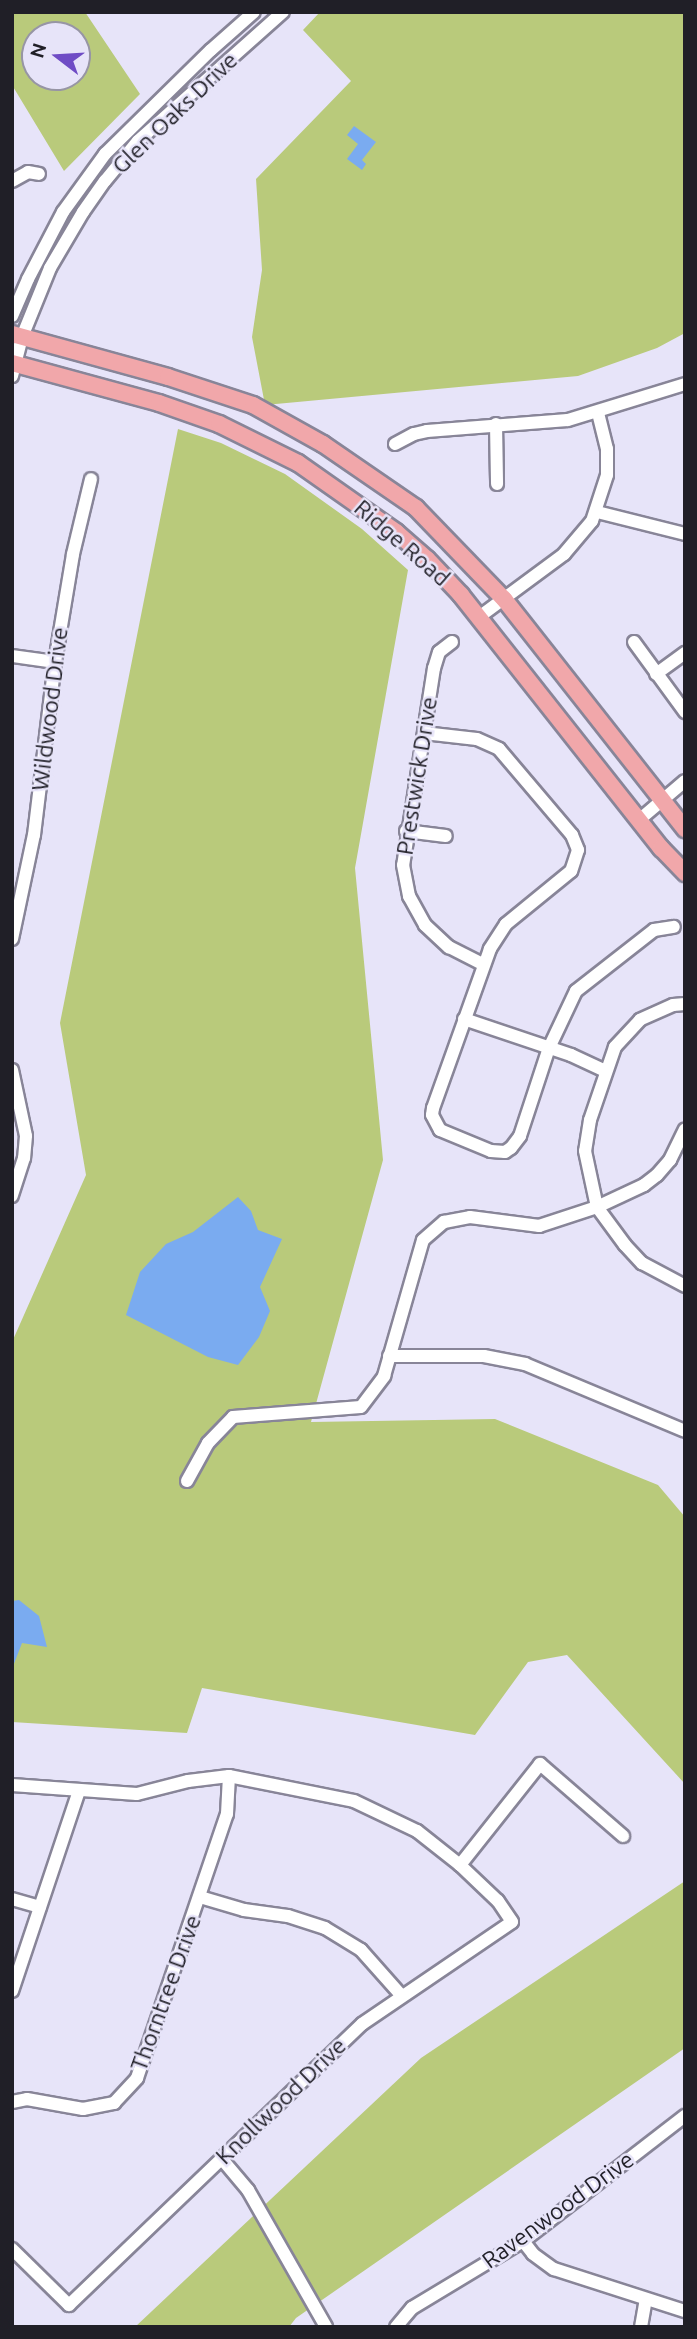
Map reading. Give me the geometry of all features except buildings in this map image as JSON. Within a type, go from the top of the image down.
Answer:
[{"type":"main road","name":"Ridge Road","points":[[17,335],[168,377],[253,405],[323,444],[416,508],[504,598],[685,830]]},
{"type":"main road","name":"Ridge Road","points":[[13,368],[159,403],[219,424],[318,476],[415,547],[444,575],[479,617],[639,820],[685,873]]},
{"type":"main road","points":[[159,403],[168,377]]},
{"type":"street","name":"Glen Oaks Drive","points":[[12,316],[63,212],[105,154],[254,12]]},
{"type":"street","name":"Glen Oaks Drive","points":[[13,368],[17,335],[50,268],[77,221],[105,181],[147,133],[283,12]]},
{"type":"street","points":[[137,123],[147,133]]},
{"type":"street","points":[[12,181],[28,172],[39,174]]},
{"type":"street","points":[[396,444],[414,434],[427,431],[552,422],[598,412],[684,387]]},
{"type":"street","points":[[479,617],[564,554],[579,539],[597,512],[608,462],[604,431],[598,412]]},
{"type":"street","points":[[496,424],[497,484]]},
{"type":"street","name":"Wildwood Drive","points":[[12,939],[34,835],[55,663],[73,554],[90,479]]},
{"type":"street","points":[[597,512],[685,534]]},
{"type":"street","name":"Prestwick Drive","points":[[452,642],[439,652],[406,831],[404,875],[419,916],[449,947],[484,965]]},
{"type":"street","points":[[634,642],[685,712]]},
{"type":"street","points":[[656,674],[685,653]]},
{"type":"street","points":[[12,656],[55,663]]},
{"type":"street","points":[[424,733],[477,739],[508,755],[575,840],[579,857],[561,881],[506,923],[484,965],[432,1115],[436,1125],[445,1133],[491,1151],[505,1152],[520,1136],[549,1048],[568,1003],[587,980],[654,930],[674,927]]},
{"type":"street","points":[[639,820],[685,781]]},
{"type":"street","points":[[406,831],[446,836]]},
{"type":"street","points":[[685,1004],[673,1005],[640,1020],[615,1046],[605,1070],[586,1137],[587,1164],[597,1207],[642,1263],[685,1286]]},
{"type":"street","points":[[464,1019],[605,1070]]},
{"type":"street","points":[[12,1070],[26,1136],[22,1170],[12,1196]]},
{"type":"street","points":[[187,1481],[208,1443],[233,1417],[361,1407],[384,1376],[423,1240],[444,1222],[470,1217],[539,1226],[597,1207],[644,1185],[657,1175],[670,1160],[685,1129]]},
{"type":"street","points":[[389,1356],[484,1356],[525,1364],[685,1431]]},
{"type":"street","points":[[12,1785],[137,1794],[188,1781],[229,1776],[354,1801],[417,1832],[460,1865],[540,1764],[623,1836]]},
{"type":"street","name":"Thorntree Drive","points":[[12,2102],[27,2099],[83,2109],[114,2103],[138,2078],[227,1814],[229,1776]]},
{"type":"street","points":[[12,1991],[79,1791]]},
{"type":"street","name":"Knollwood Drive","points":[[12,2249],[69,2305],[362,2024],[512,1922],[498,1901],[460,1865]]},
{"type":"street","points":[[200,1898],[244,1910],[288,1916],[325,1928],[361,1950],[401,1995]]},
{"type":"street","points":[[12,1899],[40,1907]]},
{"type":"street","name":"Ravenwood Drive","points":[[396,2327],[412,2308],[523,2241],[685,2116]]},
{"type":"street","points":[[221,2158],[248,2190],[326,2327]]},
{"type":"street","points":[[523,2241],[533,2254],[554,2269],[685,2311]]},
{"type":"street","points":[[641,2327],[646,2300]]},
{"type":"green space","points":[[12,12],[85,12],[140,94],[64,171],[12,85]]},
{"type":"green space","points":[[320,12],[685,12],[685,333],[657,348],[578,376],[265,405],[252,337],[262,270],[256,179],[351,81],[303,30]]},
{"type":"green space","points":[[178,429],[221,443],[285,474],[362,529],[408,570],[355,868],[383,1160],[311,1422],[495,1419],[658,1485],[685,1517],[685,1784],[567,1655],[528,1662],[475,1735],[202,1688],[187,1733],[12,1722],[12,1342],[86,1175],[60,1023]]},
{"type":"green space","points":[[685,1881],[685,2048],[296,2318],[289,2327],[135,2327],[421,2058]]},
{"type":"water","points":[[354,126],[376,142],[362,160],[366,164],[362,170],[347,159],[358,144],[347,135]]},
{"type":"water","points":[[238,1197],[251,1211],[258,1230],[282,1239],[260,1287],[270,1311],[259,1337],[238,1365],[208,1357],[126,1315],[140,1272],[166,1244],[193,1232]]},
{"type":"water","points":[[19,1600],[39,1616],[47,1647],[22,1643],[12,1669],[12,1601]]}]
